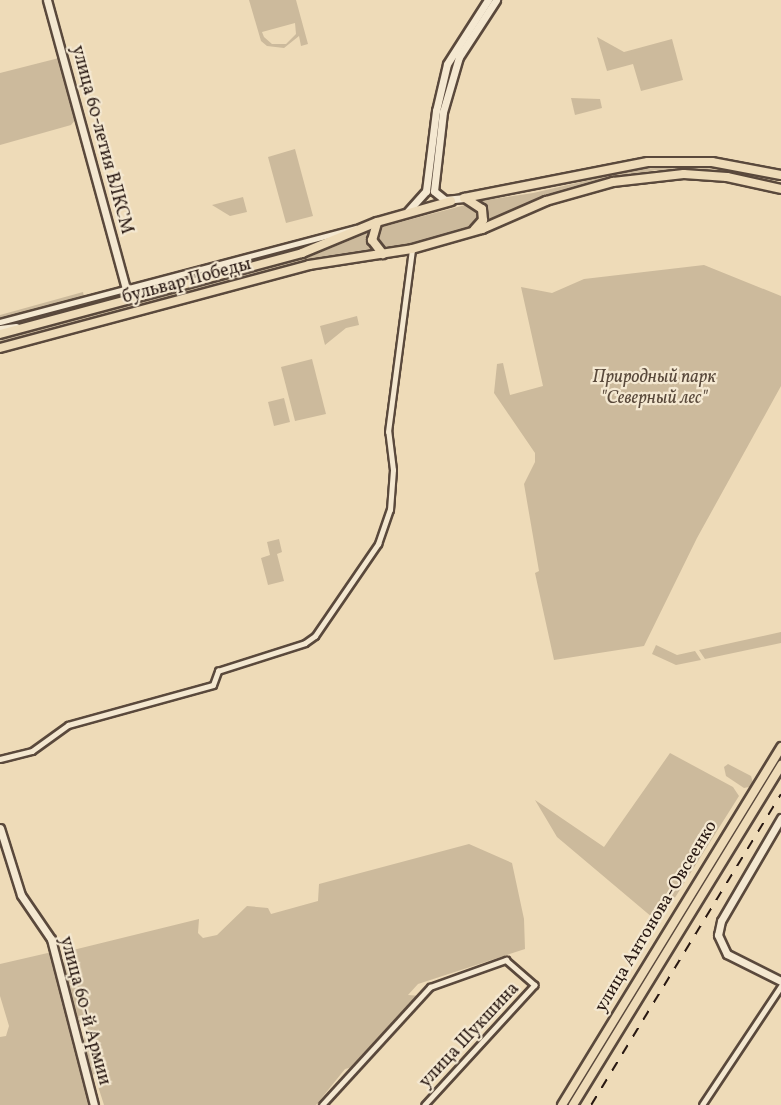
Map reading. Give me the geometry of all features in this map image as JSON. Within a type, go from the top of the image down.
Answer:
[{"type":"highway","name":"улица Антонова-Овсеенко","points":[[573,1105],[578,1088],[781,747]]},
{"type":"highway","name":"улица Антонова-Овсеенко","points":[[562,1105],[578,1088],[781,765]]},
{"type":"main road","name":"бульвар Победы","points":[[464,198],[648,162],[712,162],[781,175]]},
{"type":"main road","name":"бульвар Победы","points":[[0,348],[309,265],[412,249],[473,231],[546,201],[639,177],[727,177],[781,189]]},
{"type":"main road","points":[[464,198],[482,209],[481,225],[473,231]]},
{"type":"main road","name":"бульвар Победы","points":[[0,334],[303,253],[377,222],[451,201]]},
{"type":"main road","points":[[377,222],[372,240],[383,254]]},
{"type":"street","name":"улица 60-летия ВЛКСМ","points":[[47,0],[126,288]]},
{"type":"street","points":[[403,214],[419,202],[426,191],[436,111],[447,64],[488,0]]},
{"type":"street","points":[[451,201],[434,191],[446,101],[459,57],[496,0]]},
{"type":"street","name":"бульвар Победы","points":[[451,201],[464,198]]},
{"type":"street","points":[[0,322],[365,227]]},
{"type":"street","points":[[0,759],[32,751],[68,725],[213,685],[218,671],[305,643],[315,636],[378,544],[390,510],[393,470],[388,432],[412,249]]},
{"type":"street","points":[[0,329],[28,327]]},
{"type":"street","points":[[781,818],[721,921],[719,942],[727,954],[781,981]]},
{"type":"street","name":"улица 60-й Армии","points":[[0,828],[21,895],[51,939],[94,1105]]},
{"type":"street","name":"улица Шукшина","points":[[322,1105],[430,987],[506,960],[535,985],[425,1105]]},
{"type":"street","points":[[702,1105],[781,986]]},
{"type":"green space","points":[[249,0],[296,0],[308,44],[301,46],[299,36],[284,48],[267,46],[261,41]],"holes":[[[295,23],[296,34],[286,44],[272,44],[262,32]]]},
{"type":"green space","points":[[597,37],[624,52],[672,39],[683,80],[641,91],[633,64],[607,71]]},
{"type":"green space","points":[[59,58],[76,119],[71,125],[0,145],[0,73]]},
{"type":"green space","points":[[571,98],[600,99],[602,108],[575,115]]},
{"type":"green space","points":[[295,149],[313,216],[286,223],[268,157]]},
{"type":"green space","points":[[692,166],[765,176],[781,184],[724,171],[655,170],[547,194],[486,222],[487,209],[479,201],[533,193],[638,169]]},
{"type":"green space","points":[[243,197],[247,212],[230,216],[212,205]]},
{"type":"green space","points":[[469,204],[479,212],[477,224],[471,228],[387,249],[376,240],[382,227]]},
{"type":"green space","points":[[368,233],[368,245],[373,251],[308,260],[0,344],[0,340],[309,257]]},
{"type":"green space","name":"Природный парк \"Северный лес\"","points":[[704,265],[781,296],[781,386],[697,538],[644,646],[554,660],[535,573],[539,571],[524,484],[535,462],[535,453],[494,393],[497,364],[503,363],[510,395],[543,386],[521,287],[552,293],[584,279]]},
{"type":"green space","points":[[83,292],[84,297],[0,320],[0,315]]},
{"type":"green space","points":[[357,316],[359,325],[346,328],[325,345],[320,326]]},
{"type":"green space","points":[[312,359],[326,414],[295,421],[281,367]]},
{"type":"green space","points":[[284,398],[290,422],[274,426],[268,402]]},
{"type":"green space","points":[[279,539],[282,552],[277,554],[284,581],[268,585],[261,558],[270,555],[267,542]]},
{"type":"green space","points":[[781,632],[781,643],[705,659],[699,650]]},
{"type":"green space","points":[[656,645],[677,655],[695,651],[701,660],[676,665],[652,654]]},
{"type":"green space","points":[[670,753],[733,787],[739,796],[659,923],[557,837],[535,800],[604,847]]},
{"type":"green space","points":[[728,764],[751,776],[754,786],[744,788],[726,776],[724,767]]},
{"type":"green space","points":[[469,844],[512,863],[524,919],[525,949],[418,984],[408,995],[421,996],[357,1066],[345,1069],[316,1105],[104,1105],[96,1080],[101,1079],[99,1072],[92,1075],[83,1042],[88,1027],[79,1022],[64,973],[64,960],[70,956],[69,951],[199,919],[198,933],[203,938],[217,935],[247,906],[268,908],[271,914],[318,901],[319,884]]},
{"type":"green space","points":[[52,952],[92,1105],[0,1105],[0,1037],[6,1036],[9,1026],[0,996],[0,964]]},
{"type":"railway","points":[[591,1105],[781,794]]}]
